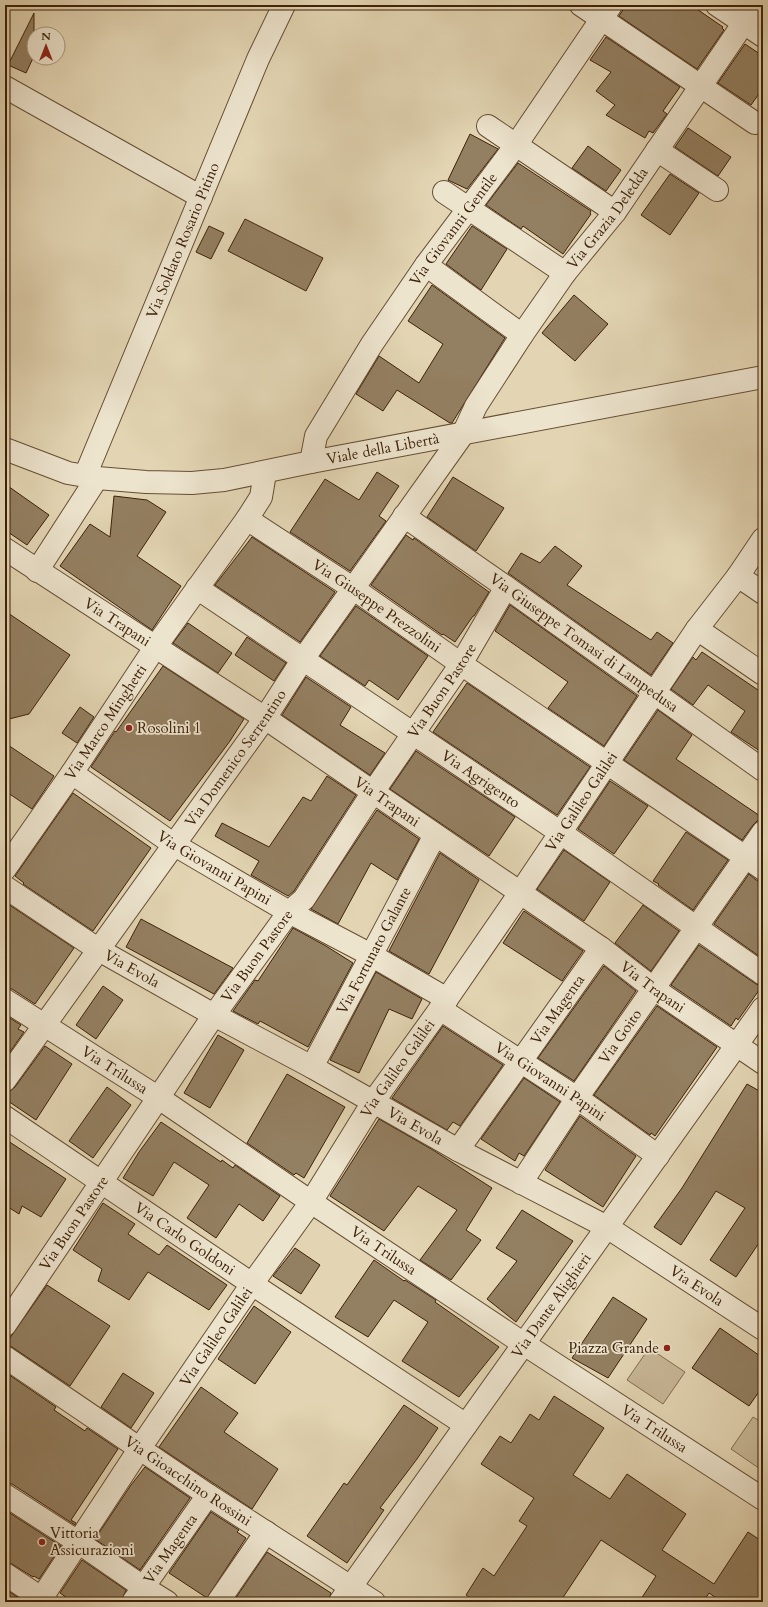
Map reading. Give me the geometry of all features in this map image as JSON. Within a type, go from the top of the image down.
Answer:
[{"type":"street","name":"Via Soldato Rosario Pitino","points":[[37,571],[91,477],[201,197],[258,59],[284,5]]},
{"type":"street","points":[[581,5],[607,12],[701,86],[755,123]]},
{"type":"street","points":[[717,5],[763,36]]},
{"type":"street","name":"Via Grazia Deledda","points":[[463,434],[476,406],[522,335],[565,273],[615,212],[756,5]]},
{"type":"street","name":"Via Giovanni Gentile","points":[[311,462],[316,436],[372,344],[426,265],[516,145],[607,12]]},
{"type":"street","points":[[5,87],[201,197]]},
{"type":"street","points":[[488,126],[615,212]]},
{"type":"street","points":[[657,150],[716,190]]},
{"type":"street","points":[[444,192],[565,273]]},
{"type":"street","points":[[426,265],[522,335]]},
{"type":"street","name":"Viale della Libertà","points":[[5,449],[68,473],[91,477],[146,482],[192,483],[224,480],[265,473],[311,462],[763,377]]},
{"type":"street","name":"Via Domenico Serrentino","points":[[5,1080],[265,718],[303,659],[463,434]]},
{"type":"street","name":"Via Marco Minghetti","points":[[5,869],[72,773],[156,646],[247,519],[261,497],[265,473]]},
{"type":"street","name":"Via Giuseppe Tomasi di Lampedusa","points":[[404,516],[655,692],[763,770]]},
{"type":"street","name":"Via Giuseppe Prezzolini","points":[[247,519],[354,589],[461,664],[608,762],[755,863]]},
{"type":"street","name":"Via Galileo Galilei","points":[[42,1601],[78,1542],[140,1448],[252,1284],[311,1202],[373,1102],[444,1004],[561,833],[697,629],[738,576],[763,539]]},
{"type":"street","name":"Via Trapani","points":[[5,549],[265,718],[601,948],[654,989],[763,1063]]},
{"type":"street","points":[[738,576],[763,593]]},
{"type":"street","name":"Via Buon Pastore","points":[[5,1325],[214,1015],[289,912],[304,899],[373,792],[461,664],[506,587]]},
{"type":"street","name":"Via Agrigento","points":[[197,588],[561,833],[696,929],[763,974]]},
{"type":"street","points":[[697,629],[763,674]]},
{"type":"street","name":"Via Giovanni Papini","points":[[72,773],[174,844],[289,912],[371,955],[444,1004],[521,1062],[578,1098],[658,1156]]},
{"type":"street","name":"Via Goito","points":[[521,1183],[578,1098],[696,929],[755,863],[763,832]]},
{"type":"street","name":"Via Fortunato Galante","points":[[312,1067],[435,835]]},
{"type":"street","name":"Via Evola","points":[[5,887],[99,950],[214,1015],[312,1067],[458,1150],[607,1228],[763,1329]]},
{"type":"street","name":"Via Magenta","points":[[458,1150],[601,948]]},
{"type":"street","name":"Via Trilussa","points":[[5,1000],[159,1098],[311,1202],[524,1344],[763,1499]]},
{"type":"street","name":"Via Dante Alighieri","points":[[345,1594],[763,1008]]},
{"type":"street","name":"Via Carlo Goldoni","points":[[5,1117],[252,1284],[466,1425]]},
{"type":"street","name":"Via Gioacchino Rossini","points":[[5,1356],[208,1495],[266,1532],[345,1594],[374,1602]]},
{"type":"street","points":[[5,1494],[78,1542],[138,1595],[167,1602]]},
{"type":"street","name":"Via Magenta","points":[[138,1595],[208,1495]]},
{"type":"street","points":[[218,1602],[266,1532]]},
{"type":"street","points":[[5,1574],[42,1601]]},
{"type":"shaded area","points":[[649,1348],[685,1372],[663,1404],[627,1380]]},
{"type":"shaded area","points":[[753,1417],[763,1423],[763,1471],[731,1449]]},
{"type":"building","points":[[626,5],[691,5],[723,27],[722,28],[724,30],[697,69],[619,16]]},
{"type":"building","points":[[34,13],[34,26],[28,26]]},
{"type":"building","points":[[26,29],[26,66],[29,66],[26,73],[8,65]]},
{"type":"building","points":[[606,37],[680,87],[663,111],[667,114],[653,133],[649,131],[645,138],[606,115],[615,105],[596,91],[611,72],[590,60]]},
{"type":"building","points":[[745,44],[763,56],[763,88],[751,105],[718,83]]},
{"type":"building","points":[[688,128],[731,157],[718,176],[675,147]]},
{"type":"building","points":[[470,134],[498,149],[467,189],[448,180]]},
{"type":"building","points":[[588,146],[621,170],[606,191],[572,168]]},
{"type":"building","points":[[518,163],[591,211],[591,214],[563,254],[523,226],[521,229],[486,205]]},
{"type":"building","points":[[670,174],[699,193],[670,235],[641,215]]},
{"type":"building","points":[[245,219],[323,258],[306,291],[228,251]]},
{"type":"building","points":[[209,226],[224,233],[211,259],[196,252]]},
{"type":"building","points":[[472,226],[507,249],[481,290],[446,264]]},
{"type":"building","points":[[432,285],[505,338],[452,423],[397,390],[383,411],[356,394],[379,356],[419,383],[443,344],[408,321]]},
{"type":"building","points":[[574,295],[608,324],[575,361],[542,333]]},
{"type":"building","points":[[377,472],[399,486],[379,516],[386,521],[350,571],[290,532],[325,479],[359,500]]},
{"type":"building","points":[[453,477],[504,508],[476,551],[427,517]]},
{"type":"building","points":[[5,484],[49,515],[27,545],[5,530]]},
{"type":"building","points":[[114,496],[147,500],[166,512],[137,556],[181,586],[152,630],[60,566],[90,524],[110,537]]},
{"type":"building","points":[[406,535],[413,540],[414,538],[489,592],[455,642],[443,634],[442,635],[371,585]]},
{"type":"building","points":[[252,537],[335,592],[300,642],[215,585]]},
{"type":"building","points":[[555,546],[582,566],[567,585],[651,640],[657,632],[673,643],[651,675],[508,573],[521,553],[540,563]]},
{"type":"building","points":[[510,605],[637,696],[604,746],[548,708],[568,682],[495,631]]},
{"type":"building","points":[[356,606],[428,656],[398,700],[369,680],[365,686],[320,656]]},
{"type":"building","points":[[5,611],[70,655],[29,714],[5,720]]},
{"type":"building","points":[[188,623],[232,653],[218,673],[173,643]]},
{"type":"building","points":[[247,637],[286,663],[274,681],[235,655]]},
{"type":"building","points":[[702,652],[758,690],[761,686],[763,686],[763,753],[731,732],[745,711],[708,685],[693,705],[671,689],[693,657],[696,660]]},
{"type":"building","points":[[163,666],[244,719],[230,741],[170,821],[91,767],[115,731],[116,732]]},
{"type":"building","points":[[306,677],[351,707],[340,725],[385,753],[370,775],[282,715]]},
{"type":"building","points":[[467,683],[590,767],[557,815],[433,732]]},
{"type":"building","points":[[80,707],[94,717],[77,743],[62,733]]},
{"type":"building","points":[[658,710],[692,735],[676,759],[763,818],[763,820],[757,821],[753,825],[742,840],[624,760]]},
{"type":"building","points":[[5,743],[54,776],[32,809],[5,791]]},
{"type":"building","points":[[416,751],[515,817],[489,856],[390,789]]},
{"type":"building","points":[[327,776],[356,795],[294,891],[288,896],[251,875],[259,861],[215,836],[222,823],[269,847],[303,797],[311,801]]},
{"type":"building","points":[[610,781],[648,806],[614,854],[578,829]]},
{"type":"building","points":[[73,793],[151,848],[93,931],[23,884],[24,883],[15,876]]},
{"type":"building","points":[[377,810],[419,839],[397,880],[371,863],[338,924],[311,909]]},
{"type":"building","points":[[686,832],[728,860],[693,910],[653,881]]},
{"type":"building","points":[[564,850],[610,882],[584,921],[537,889]]},
{"type":"building","points":[[440,853],[479,880],[429,974],[389,951]]},
{"type":"building","points":[[749,874],[756,880],[763,881],[763,959],[714,924]]},
{"type":"building","points":[[8,904],[74,948],[35,1004],[12,989],[5,988],[5,909]]},
{"type":"building","points":[[643,905],[679,931],[651,971],[615,943]]},
{"type":"building","points":[[524,911],[583,951],[562,981],[503,943]]},
{"type":"building","points":[[141,919],[233,968],[214,994],[126,947]]},
{"type":"building","points":[[293,928],[353,963],[308,1047],[260,1021],[258,1024],[233,1011],[255,980],[258,981]]},
{"type":"building","points":[[699,945],[756,984],[762,986],[738,1020],[736,1018],[731,1026],[671,985]]},
{"type":"building","points":[[604,966],[636,991],[574,1081],[538,1058]]},
{"type":"building","points":[[376,972],[422,999],[412,1019],[389,1009],[359,1073],[330,1060]]},
{"type":"building","points":[[103,986],[123,1000],[96,1039],[76,1025]]},
{"type":"building","points":[[657,1006],[717,1047],[655,1136],[651,1133],[650,1135],[594,1095]]},
{"type":"building","points":[[5,1015],[21,1025],[18,1029],[24,1032],[5,1059]]},
{"type":"building","points":[[443,1026],[503,1065],[460,1126],[453,1122],[447,1130],[392,1098]]},
{"type":"building","points":[[218,1035],[244,1050],[210,1108],[184,1093]]},
{"type":"building","points":[[45,1046],[72,1064],[36,1120],[5,1099],[5,1092],[10,1091],[15,1087]]},
{"type":"building","points":[[287,1074],[345,1107],[304,1178],[296,1173],[294,1175],[247,1143]]},
{"type":"building","points":[[524,1078],[560,1102],[524,1156],[519,1153],[515,1161],[481,1139]]},
{"type":"building","points":[[747,1084],[763,1093],[763,1237],[736,1277],[710,1260],[745,1208],[716,1191],[681,1245],[654,1227],[682,1188]]},
{"type":"building","points":[[107,1087],[131,1105],[93,1158],[69,1141]]},
{"type":"building","points":[[580,1116],[636,1156],[603,1207],[545,1170]]},
{"type":"building","points":[[379,1119],[433,1150],[492,1188],[466,1230],[481,1240],[451,1280],[420,1260],[457,1210],[418,1186],[384,1231],[330,1196]]},
{"type":"building","points":[[161,1122],[221,1162],[222,1160],[233,1168],[235,1165],[280,1196],[263,1221],[239,1204],[216,1238],[187,1218],[209,1185],[174,1162],[153,1196],[123,1178],[139,1152]]},
{"type":"building","points":[[5,1139],[66,1179],[41,1217],[22,1206],[19,1214],[5,1205]]},
{"type":"building","points":[[103,1203],[135,1224],[128,1234],[159,1255],[167,1245],[227,1285],[209,1310],[148,1272],[129,1300],[98,1281],[102,1269],[73,1250]]},
{"type":"building","points":[[522,1210],[573,1241],[516,1322],[487,1299],[517,1261],[496,1248]]},
{"type":"building","points":[[295,1248],[320,1265],[301,1294],[273,1276]]},
{"type":"building","points":[[374,1260],[404,1281],[405,1280],[436,1300],[435,1302],[499,1347],[459,1397],[402,1361],[428,1322],[394,1300],[368,1337],[335,1317]]},
{"type":"building","points":[[47,1285],[110,1326],[70,1386],[12,1347],[5,1345]]},
{"type":"building","points":[[613,1297],[647,1319],[608,1378],[572,1358]]},
{"type":"building","points":[[254,1306],[291,1332],[255,1384],[218,1359]]},
{"type":"building","points":[[720,1328],[763,1358],[763,1386],[749,1406],[692,1368]]},
{"type":"building","points":[[5,1372],[56,1407],[54,1410],[85,1431],[87,1428],[118,1449],[71,1520],[76,1523],[75,1525],[12,1484],[5,1483]]},
{"type":"building","points":[[123,1373],[154,1393],[131,1428],[101,1407]]},
{"type":"building","points":[[201,1387],[238,1413],[224,1432],[278,1469],[252,1509],[159,1447]]},
{"type":"building","points":[[554,1396],[604,1428],[573,1475],[610,1499],[627,1474],[686,1514],[662,1550],[714,1584],[748,1532],[763,1542],[763,1602],[722,1602],[709,1593],[703,1602],[639,1602],[656,1576],[601,1540],[560,1602],[476,1602],[466,1595],[483,1568],[494,1576],[527,1526],[519,1521],[534,1498],[481,1464],[500,1436],[511,1443],[530,1414],[539,1420]]},
{"type":"building","points":[[404,1405],[438,1428],[380,1508],[384,1510],[347,1563],[307,1536],[344,1483],[347,1485]]},
{"type":"building","points":[[145,1467],[190,1498],[140,1570],[95,1539],[131,1485]]},
{"type":"building","points":[[5,1510],[61,1546],[39,1579],[12,1564],[5,1562]]},
{"type":"building","points":[[211,1512],[239,1530],[237,1532],[246,1538],[207,1598],[169,1573]]},
{"type":"building","points":[[267,1552],[331,1593],[328,1602],[233,1602]]},
{"type":"building","points":[[82,1560],[126,1590],[121,1602],[73,1602],[60,1593]]},
{"type":"building","points":[[5,1589],[19,1598],[16,1602],[5,1602]]},
{"type":"place","name":"Rosolini 1","points":[[129,728]]},
{"type":"place","name":"Piazza Grande","points":[[667,1348]]},
{"type":"place","name":"Vittoria Assicurazioni","points":[[42,1542]]}]
